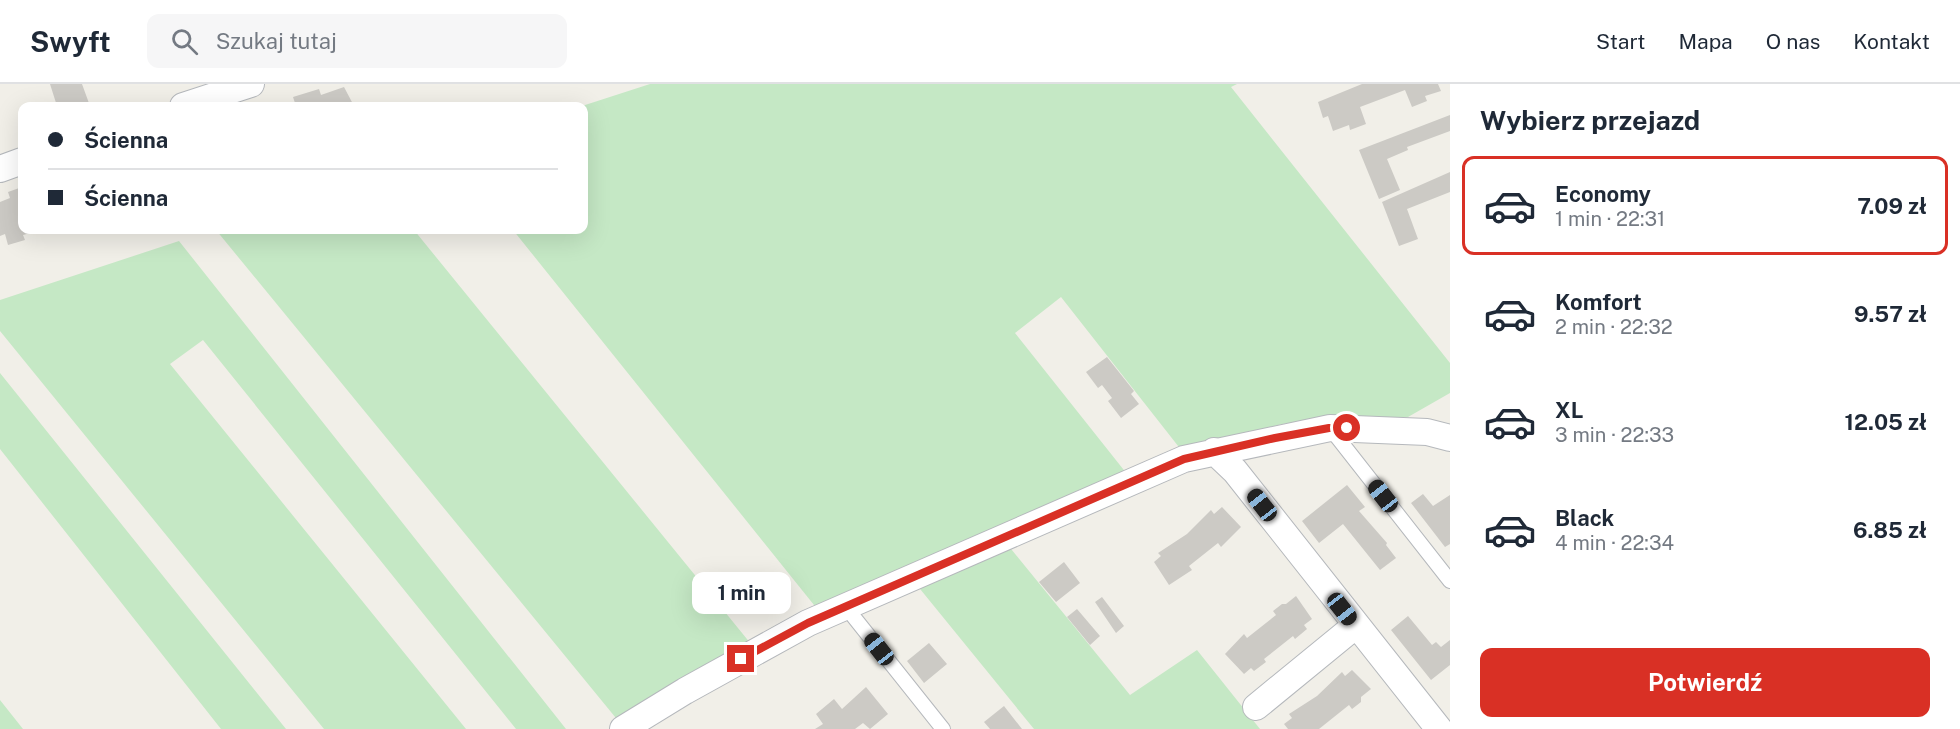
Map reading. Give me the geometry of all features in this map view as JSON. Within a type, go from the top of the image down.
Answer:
[{"type":"street","points":[[195,97],[250,84]]},
{"type":"street","points":[[0,169],[18,162]]},
{"type":"street","points":[[623,729],[741,659],[808,623],[1184,459],[1329,428],[1427,432],[1450,438]]},
{"type":"street","points":[[1214,451],[1235,471],[1355,626],[1439,729]]},
{"type":"street","points":[[1256,707],[1355,626]]},
{"type":"lane","points":[[1329,428],[1450,581]]},
{"type":"lane","points":[[845,606],[943,729]]},
{"type":"green space","points":[[650,84],[1237,84],[1231,87],[1450,363],[1450,393],[1408,417],[1338,418],[1282,424],[1182,451],[1061,297],[1015,333],[1127,474],[818,610],[516,234],[588,234],[588,104]]},
{"type":"green space","points":[[219,234],[417,234],[751,644],[620,723]]},
{"type":"green space","points":[[179,241],[566,729],[516,729],[203,340],[170,364],[466,729],[324,729],[0,331],[0,300]]},
{"type":"green space","points":[[0,373],[286,729],[221,729],[0,449]]},
{"type":"green space","points":[[1007,544],[1130,695],[1197,650],[1260,729],[1034,729],[916,584]]},
{"type":"green space","points":[[0,700],[23,729],[0,729]]},
{"type":"building","points":[[50,84],[82,84],[89,102],[56,102]]},
{"type":"building","points":[[1362,84],[1438,84],[1441,91],[1425,96],[1427,101],[1412,107],[1405,90],[1360,107],[1366,124],[1350,130],[1349,125],[1333,131],[1328,116],[1323,118],[1318,102]]},
{"type":"building","points":[[344,87],[352,102],[295,102],[293,97],[319,89],[321,95]]},
{"type":"building","points":[[1450,115],[1450,131],[1407,147],[1408,150],[1387,159],[1400,190],[1379,199],[1359,150]]},
{"type":"building","points":[[1450,172],[1450,192],[1407,209],[1418,239],[1399,246],[1382,202]]},
{"type":"building","points":[[18,188],[18,234],[27,234],[23,235],[25,240],[8,245],[5,234],[0,236],[0,202],[10,198],[8,192]]},
{"type":"building","points":[[1107,357],[1134,391],[1131,394],[1139,404],[1121,418],[1108,401],[1112,398],[1102,385],[1098,388],[1086,372]]},
{"type":"building","points":[[1347,485],[1365,507],[1359,511],[1387,543],[1386,545],[1396,558],[1380,570],[1343,524],[1319,543],[1302,521]]},
{"type":"building","points":[[1423,494],[1433,506],[1450,495],[1450,544],[1445,547],[1411,503]]},
{"type":"building","points":[[1222,507],[1241,527],[1221,547],[1218,543],[1189,566],[1192,570],[1169,585],[1154,562],[1161,556],[1158,553],[1187,534],[1211,510],[1214,514]]},
{"type":"building","points":[[1064,562],[1080,583],[1056,602],[1039,582]]},
{"type":"building","points":[[1296,596],[1312,619],[1304,625],[1307,629],[1295,639],[1293,636],[1264,659],[1266,662],[1254,671],[1251,668],[1244,674],[1225,654],[1244,634],[1247,638],[1276,615],[1273,611]]},
{"type":"building","points":[[1102,597],[1124,626],[1116,633],[1095,602]]},
{"type":"building","points":[[1077,609],[1100,636],[1090,645],[1067,617]]},
{"type":"building","points":[[1408,616],[1432,645],[1436,642],[1441,647],[1450,640],[1450,665],[1431,680],[1391,630]]},
{"type":"building","points":[[929,643],[947,664],[924,683],[907,661]]},
{"type":"building","points":[[1352,670],[1371,689],[1361,697],[1361,702],[1352,709],[1349,705],[1319,729],[1288,729],[1284,724],[1292,718],[1289,714],[1317,696],[1342,672],[1345,676]]},
{"type":"building","points":[[866,687],[888,714],[870,729],[863,723],[855,729],[815,729],[823,724],[816,714],[834,699],[842,709]]},
{"type":"building","points":[[1004,706],[1022,729],[990,729],[984,722]]},
{"type":"route","points":[[741,659],[808,623],[1184,459],[1275,438],[1329,428],[1347,428]]}]
